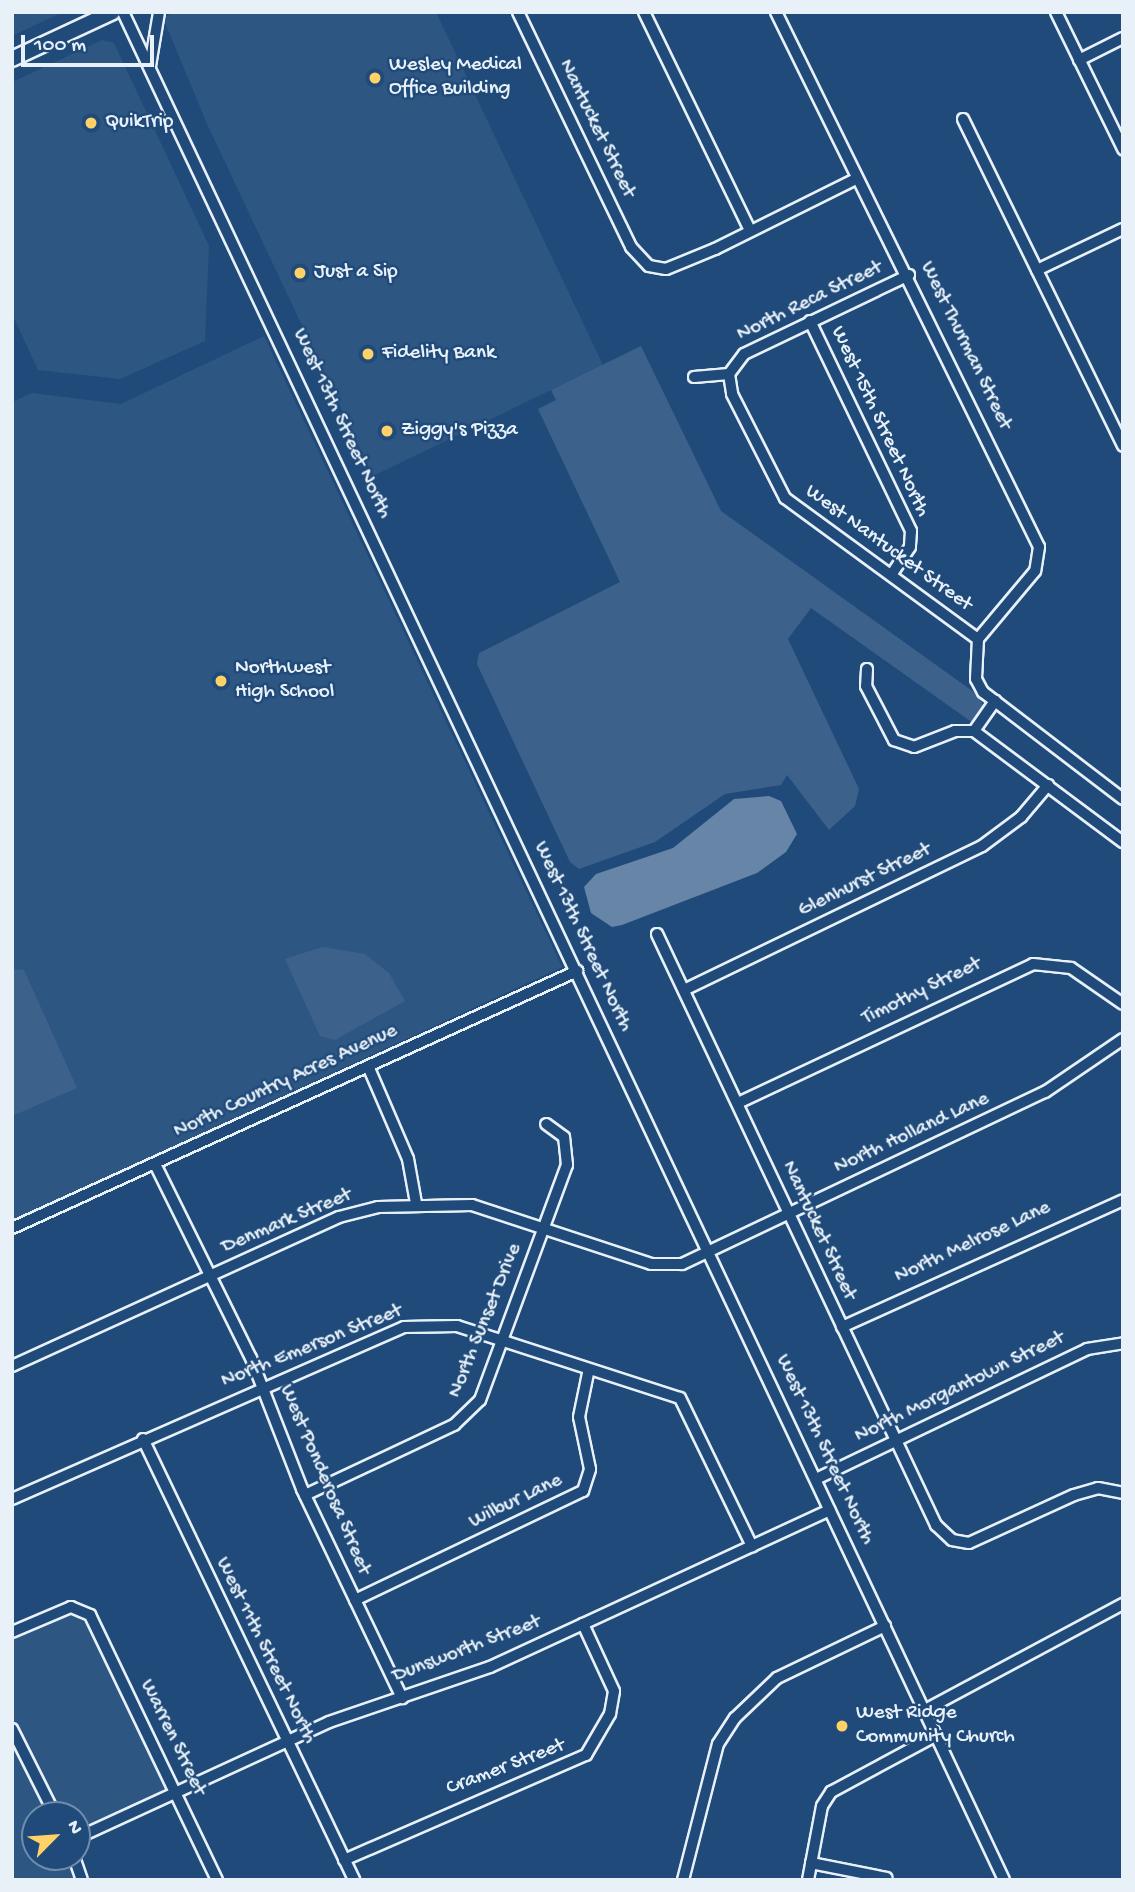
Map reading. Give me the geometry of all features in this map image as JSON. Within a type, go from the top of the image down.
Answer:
[{"type":"main road","points":[[12,58],[113,12]]},
{"type":"street","name":"West 13th Street North","points":[[123,12],[1004,1880]]},
{"type":"street","points":[[150,69],[159,12]]},
{"type":"street","name":"Nantucket Street","points":[[518,12],[641,261],[666,269],[750,230]]},
{"type":"street","points":[[644,12],[750,230],[854,180]]},
{"type":"street","name":"West Thurman Street","points":[[776,12],[854,180],[909,275],[1039,547],[1035,571],[978,639]]},
{"type":"street","points":[[1056,12],[1123,149]]},
{"type":"street","points":[[1079,60],[1123,38]]},
{"type":"street","points":[[963,119],[1123,446]]},
{"type":"street","points":[[1037,270],[1123,229]]},
{"type":"street","name":"North Reca Street","points":[[694,377],[729,373],[744,354],[909,275]]},
{"type":"street","name":"West 15th Street North","points":[[810,321],[911,531],[910,547],[891,575]]},
{"type":"street","name":"West Nantucket Street","points":[[729,373],[732,394],[785,498],[978,639]]},
{"type":"street","points":[[978,639],[973,670],[983,692],[1123,799]]},
{"type":"street","points":[[867,669],[866,686],[894,740],[914,747],[955,730],[974,731],[1123,842]]},
{"type":"street","points":[[974,731],[995,702]]},
{"type":"street","name":"Glenhurst Street","points":[[684,990],[982,846],[1021,817],[1048,785]]},
{"type":"street","name":"Nantucket Street","points":[[657,933],[936,1525],[952,1540],[968,1543],[1098,1488],[1123,1493]]},
{"type":"street","name":"Timothy Street","points":[[737,1103],[1033,964],[1070,968],[1123,1004]]},
{"type":"street","name":"North Country Acres Avenue","points":[[12,1228],[577,971]]},
{"type":"street","name":"North Holland Lane","points":[[709,1253],[1045,1092],[1123,1039]]},
{"type":"street","points":[[368,1066],[408,1159],[416,1203]]},
{"type":"street","name":"North Sunset Drive","points":[[305,1495],[470,1414],[503,1339],[568,1155],[564,1137],[546,1124]]},
{"type":"street","name":"West Ponderosa Street","points":[[155,1164],[262,1385],[305,1495],[402,1698]]},
{"type":"street","name":"North Melrose Lane","points":[[842,1327],[1123,1200]]},
{"type":"street","name":"Denmark Street","points":[[12,1366],[339,1217],[416,1203],[472,1205],[662,1267],[709,1253]]},
{"type":"street","name":"North Emerson Street","points":[[12,1499],[262,1385],[404,1327],[457,1326],[503,1339],[588,1373],[680,1398],[752,1546]]},
{"type":"street","name":"North Morgantown Street","points":[[816,1479],[1087,1349],[1123,1343]]},
{"type":"street","name":"Wilbur Lane","points":[[355,1600],[583,1491],[590,1469],[579,1417],[588,1373]]},
{"type":"street","name":"West 11th Street North","points":[[143,1439],[354,1880]]},
{"type":"street","name":"Dunsworth Street","points":[[91,1831],[287,1741],[402,1698],[583,1624],[830,1510]]},
{"type":"street","points":[[925,1710],[1123,1604]]},
{"type":"street","name":"Warren Street","points":[[12,1632],[71,1607],[90,1615],[217,1880]]},
{"type":"street","name":"Cramer Street","points":[[344,1860],[586,1755],[610,1714],[614,1691],[583,1624]]},
{"type":"street","points":[[683,1880],[718,1744],[735,1718],[788,1672],[885,1626]]},
{"type":"street","points":[[12,1729],[48,1801]]},
{"type":"street","points":[[808,1880],[822,1806],[840,1783],[937,1735]]},
{"type":"street","points":[[811,1863],[887,1878]]},
{"type":"shaded area","points":[[12,12],[63,12],[12,36]]},
{"type":"shaded area","points":[[174,12],[436,12],[603,365],[373,476],[207,124],[163,18]]},
{"type":"shaded area","points":[[102,40],[114,43],[209,246],[205,341],[120,379],[38,370],[12,314],[12,82]]},
{"type":"shaded area","name":"Northwest High School","points":[[264,336],[562,967],[12,1221],[12,402],[32,393],[121,404]]},
{"type":"shaded area","points":[[641,346],[721,511],[978,695],[984,707],[973,723],[811,608],[788,639],[859,789],[855,806],[829,830],[787,775],[781,785],[725,794],[655,842],[579,869],[570,862],[477,664],[479,653],[620,582],[538,409],[556,400],[551,390]]},
{"type":"shaded area","points":[[769,796],[781,801],[797,834],[786,852],[757,873],[622,925],[612,927],[591,913],[584,887],[596,874],[673,848],[734,799]]},
{"type":"shaded area","points":[[322,947],[365,954],[389,973],[405,1001],[335,1040],[320,1036],[285,959]]},
{"type":"shaded area","points":[[12,969],[24,970],[77,1088],[12,1116]]},
{"type":"shaded area","points":[[73,1614],[90,1626],[168,1789],[91,1826],[91,1801],[21,1801],[21,1871],[73,1871],[76,1880],[12,1880],[12,1638]]},
{"type":"place","name":"Wesley Medical Office Building","points":[[375,78]]},
{"type":"place","name":"QuikTrip","points":[[91,123]]},
{"type":"place","name":"Just a Sip","points":[[300,273]]},
{"type":"place","name":"Fidelity Bank","points":[[368,354]]},
{"type":"place","name":"Ziggy's Pizza","points":[[387,431]]},
{"type":"place","name":"Northwest High School","points":[[221,681]]},
{"type":"place","name":"West Ridge Community Church","points":[[842,1726]]}]
